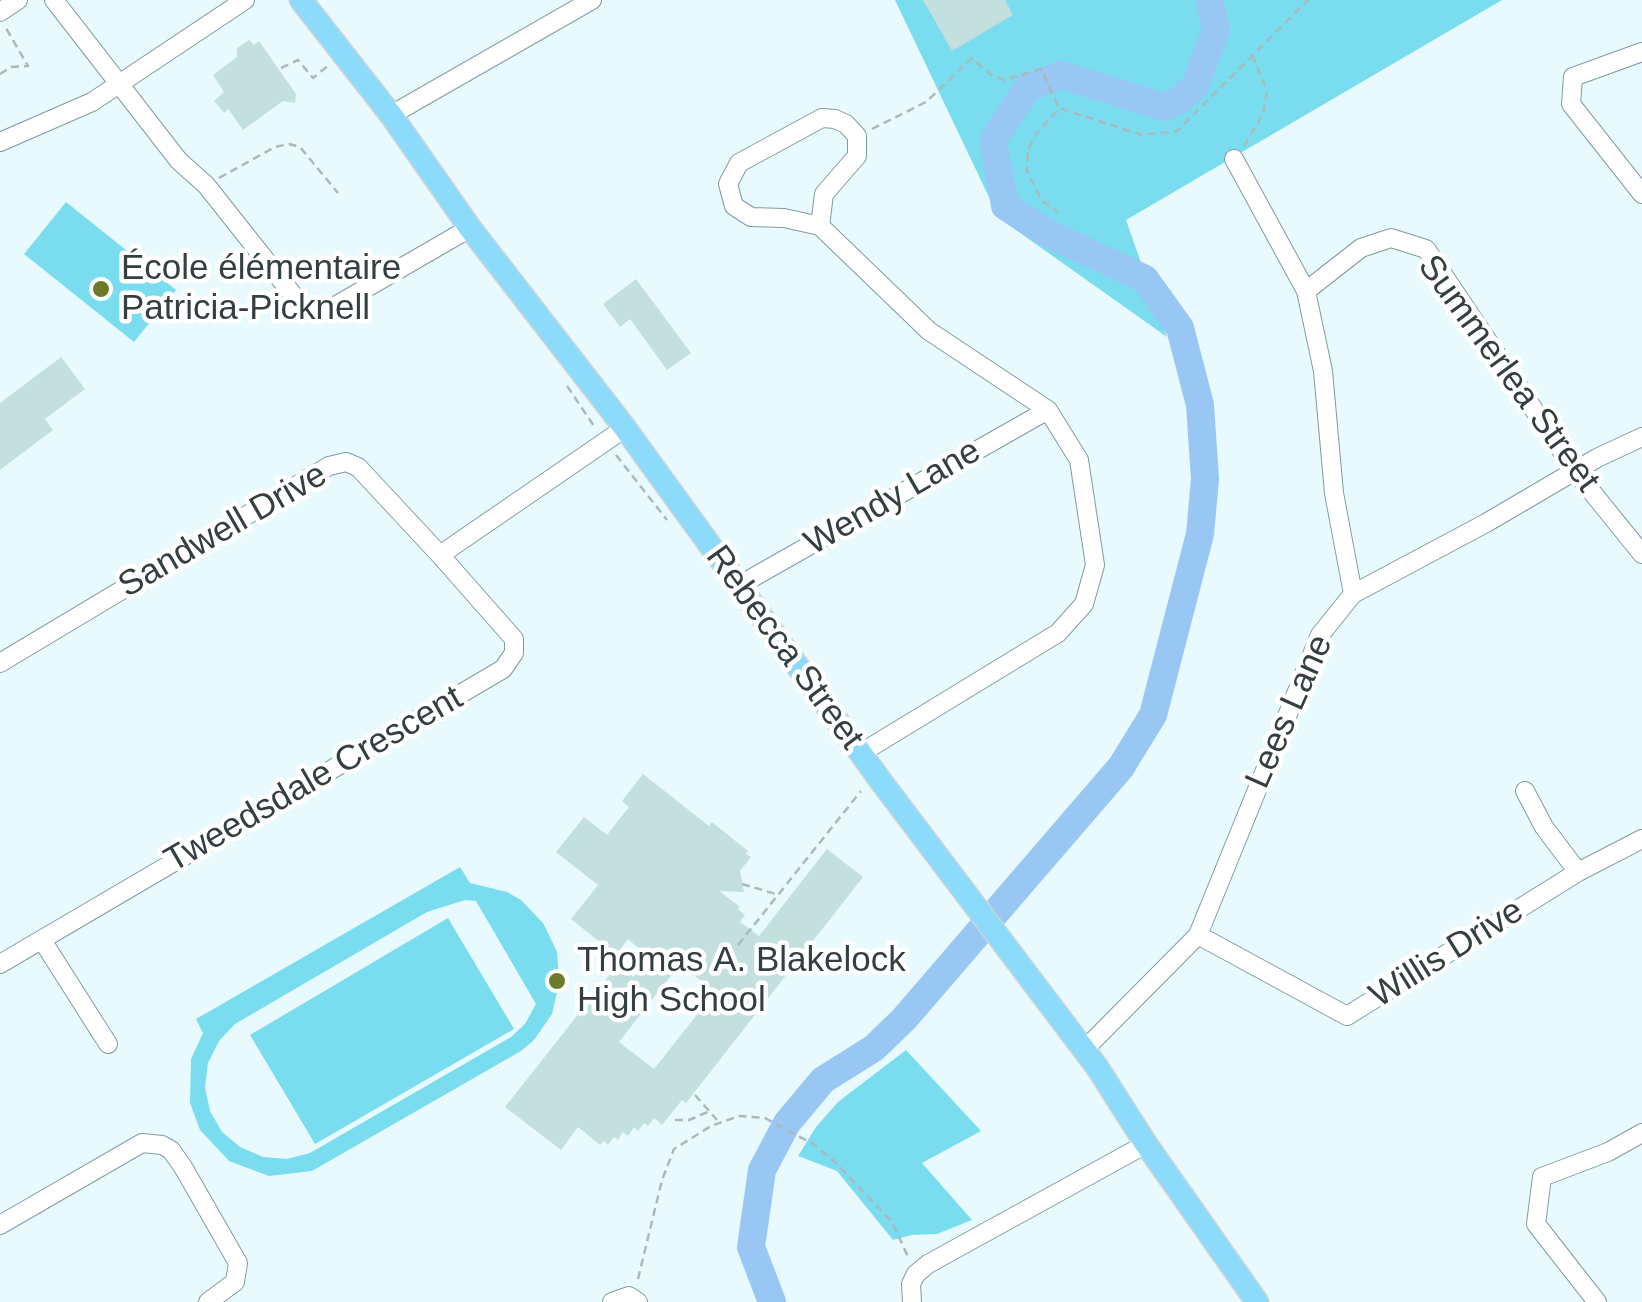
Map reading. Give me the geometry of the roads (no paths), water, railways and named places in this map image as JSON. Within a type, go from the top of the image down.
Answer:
[{"type":"main road","name":"Rebecca Street","points":[[301,0],[625,428],[860,753],[1084,1050],[1257,1302]]},
{"type":"street","points":[[1,16],[18,0]]},
{"type":"street","points":[[54,0],[179,161],[206,185],[305,310],[330,309],[470,228]]},
{"type":"street","points":[[0,142],[64,117],[245,0]]},
{"type":"street","points":[[390,115],[592,0]]},
{"type":"street","points":[[1642,52],[1573,77],[1570,104],[1642,194]]},
{"type":"street","points":[[820,226],[824,194],[857,156],[857,136],[835,118],[822,118],[739,164],[732,173],[729,195],[742,214],[750,217],[784,218],[820,226],[929,330],[1048,410],[1078,460],[1095,566],[1084,604],[1058,633],[860,753]]},
{"type":"street","points":[[1234,160],[1306,290],[1323,371],[1334,493],[1353,594]]},
{"type":"street","name":"Summerlea Street","points":[[1306,290],[1361,248],[1391,238],[1426,249],[1575,471],[1642,554]]},
{"type":"street","name":"Wendy Lane","points":[[738,586],[1048,410]]},
{"type":"street","points":[[440,555],[625,428]]},
{"type":"street","name":"Lees Lane","points":[[1084,1050],[1198,936],[1320,635],[1353,594],[1642,438]]},
{"type":"street","name":"Sandwell Drive","points":[[0,663],[329,466],[346,462],[358,467],[440,555]]},
{"type":"street","name":"Tweedsdale Crescent","points":[[0,964],[502,669],[514,653],[514,639],[440,555]]},
{"type":"street","points":[[1526,791],[1544,826],[1578,872]]},
{"type":"street","name":"Willis Drive","points":[[1198,936],[1347,1016],[1578,872],[1642,838]]},
{"type":"street","points":[[42,940],[108,1044]]},
{"type":"street","points":[[1597,1302],[1536,1224],[1542,1176],[1608,1152],[1642,1133]]},
{"type":"street","points":[[0,1225],[142,1143],[162,1145],[172,1150],[183,1167],[238,1263],[235,1282],[208,1302]]},
{"type":"street","points":[[912,1302],[911,1284],[916,1274],[1146,1144]]},
{"type":"street","points":[[612,1302],[622,1296],[636,1301]]},
{"type":"waterway","points":[[772,1302],[751,1247],[762,1170],[787,1123],[823,1080],[874,1048],[904,1019],[1121,767],[1153,715],[1200,534],[1205,479],[1200,405],[1180,328],[1145,279],[1047,233],[1005,206],[993,141],[1027,88],[1061,75],[1164,107],[1180,100],[1195,86],[1216,29],[1209,0]]},
{"type":"place","name":"École élémentaire Patricia-Picknell","points":[[101,289]]},
{"type":"place","name":"Thomas A. Blakelock High School","points":[[557,981]]}]
